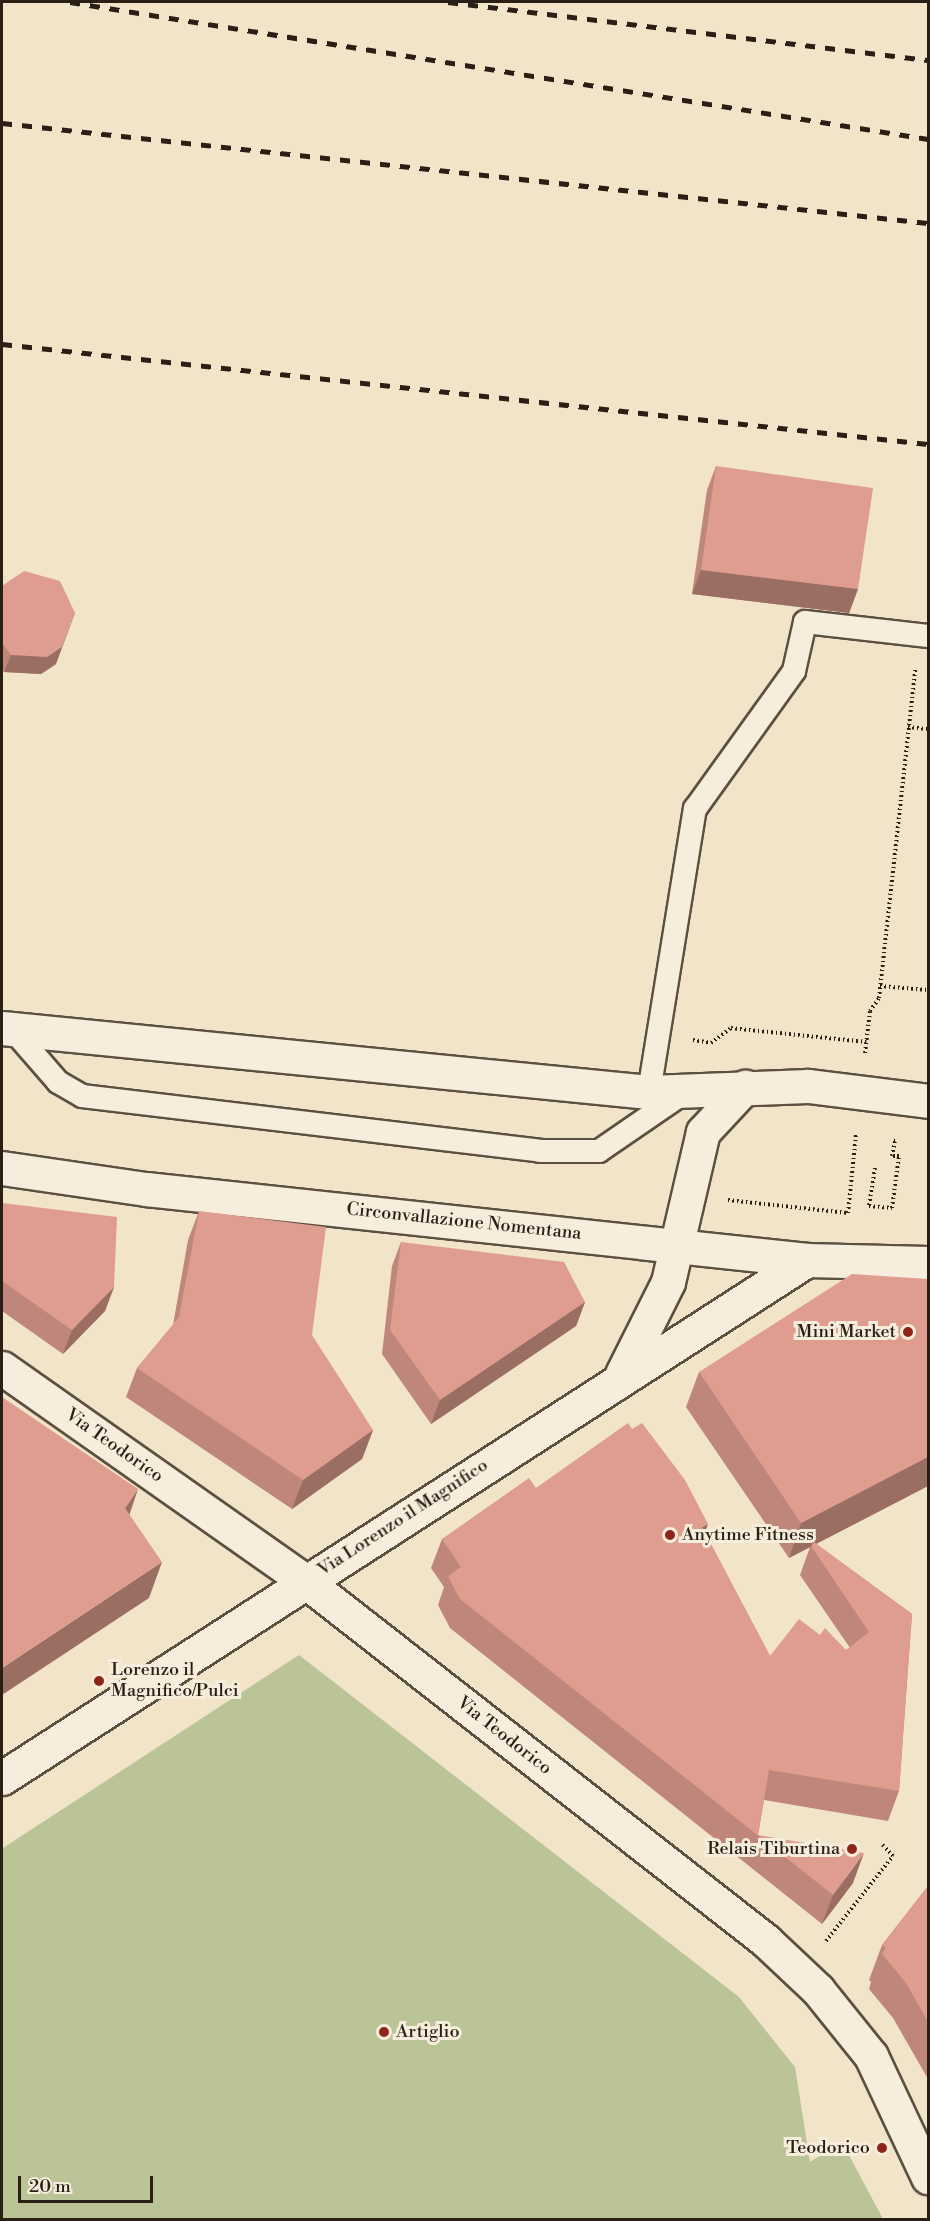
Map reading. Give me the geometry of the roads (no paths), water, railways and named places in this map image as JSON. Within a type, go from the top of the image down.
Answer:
[{"type":"street","points":[[7,1029],[649,1092],[685,1092],[745,1087],[850,1089],[928,1101]]},
{"type":"street","points":[[620,1377],[660,1304],[679,1244],[703,1132],[745,1087]]},
{"type":"street","name":"Circonvallazione Nomentana","points":[[2,1168],[146,1189],[679,1244],[807,1260],[928,1263]]},
{"type":"street","name":"Via Lorenzo il Magnifico","points":[[2,1778],[620,1377],[807,1260]]},
{"type":"street","name":"Via Teodorico","points":[[2,1368],[305,1581],[733,1913],[818,1990],[871,2056],[928,2177]]},
{"type":"lane","points":[[649,1092],[695,810],[794,671],[805,622],[928,636]]},
{"type":"lane","points":[[7,1029],[58,1083],[82,1096],[540,1152],[599,1151],[685,1092]]},
{"type":"railway","points":[[70,2],[928,139]]},
{"type":"railway","points":[[448,2],[928,60]]},
{"type":"railway","points":[[2,123],[928,223]]},
{"type":"railway","points":[[2,344],[928,444]]},
{"type":"place","name":"Mini Market","points":[[908,1332]]},
{"type":"place","name":"Anytime Fitness","points":[[670,1535]]},
{"type":"place","name":"Lorenzo il Magnifico/Pulci","points":[[99,1681]]},
{"type":"place","name":"Relais Tiburtina","points":[[852,1849]]},
{"type":"place","name":"Artiglio","points":[[384,2032]]},
{"type":"place","name":"Teodorico","points":[[882,2148]]}]
